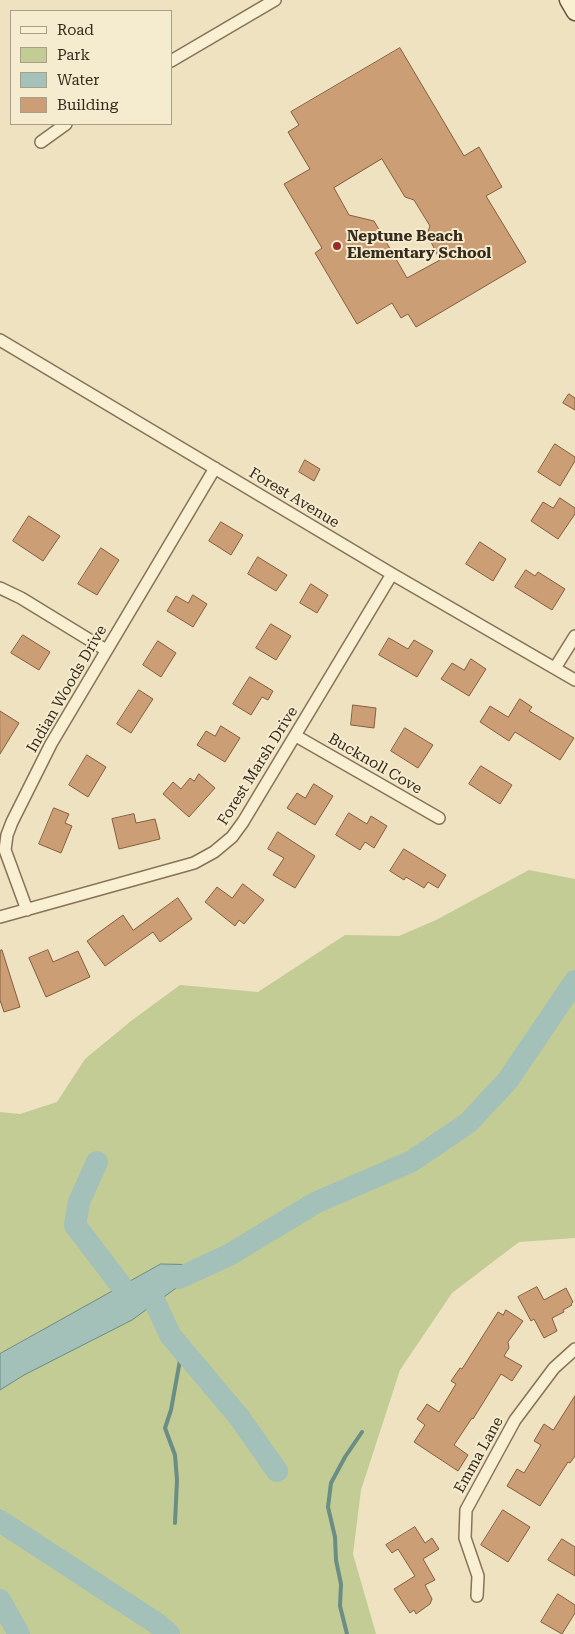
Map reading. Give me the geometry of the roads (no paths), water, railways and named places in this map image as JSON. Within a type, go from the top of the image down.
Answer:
[{"type":"street","points":[[172,60],[274,0]]},
{"type":"street","points":[[568,0],[575,12]]},
{"type":"street","points":[[41,142],[65,125]]},
{"type":"street","name":"Forest Avenue","points":[[0,340],[392,574],[575,680]]},
{"type":"street","name":"Indian Woods Drive","points":[[27,910],[5,850],[7,835],[12,822],[51,744],[215,468]]},
{"type":"street","name":"Forest Marsh Drive","points":[[27,910],[194,863],[214,852],[232,837],[296,736],[392,574]]},
{"type":"street","points":[[0,588],[21,598],[106,650]]},
{"type":"street","points":[[555,668],[575,636]]},
{"type":"street","name":"Bucknoll Cove","points":[[296,736],[440,818]]},
{"type":"street","points":[[0,917],[27,910]]},
{"type":"street","name":"Emma Lane","points":[[477,1596],[478,1576],[465,1538],[466,1510],[515,1420],[554,1368],[575,1349]]},
{"type":"water","points":[[161,1264],[208,1265],[132,1320],[24,1375],[0,1390],[0,1354]]},
{"type":"water","points":[[0,1510],[24,1526],[66,1564],[0,1528]]},
{"type":"waterway","points":[[179,1278],[229,1255],[315,1203],[412,1161],[468,1123],[508,1080],[575,981]]},
{"type":"waterway","points":[[97,1162],[79,1202],[75,1225],[132,1300]]},
{"type":"waterway","points":[[150,1291],[170,1335],[239,1417],[277,1471]]},
{"type":"waterway","points":[[175,1523],[177,1480],[175,1455],[165,1428],[171,1410],[182,1349]]},
{"type":"waterway","points":[[347,1634],[340,1606],[341,1584],[336,1560],[335,1537],[328,1507],[331,1483],[345,1457],[362,1432]]},
{"type":"waterway","points":[[0,1521],[156,1623],[169,1634]]},
{"type":"waterway","points":[[0,1600],[19,1634]]},
{"type":"place","name":"Neptune Beach Elementary School","points":[[337,246]]}]
